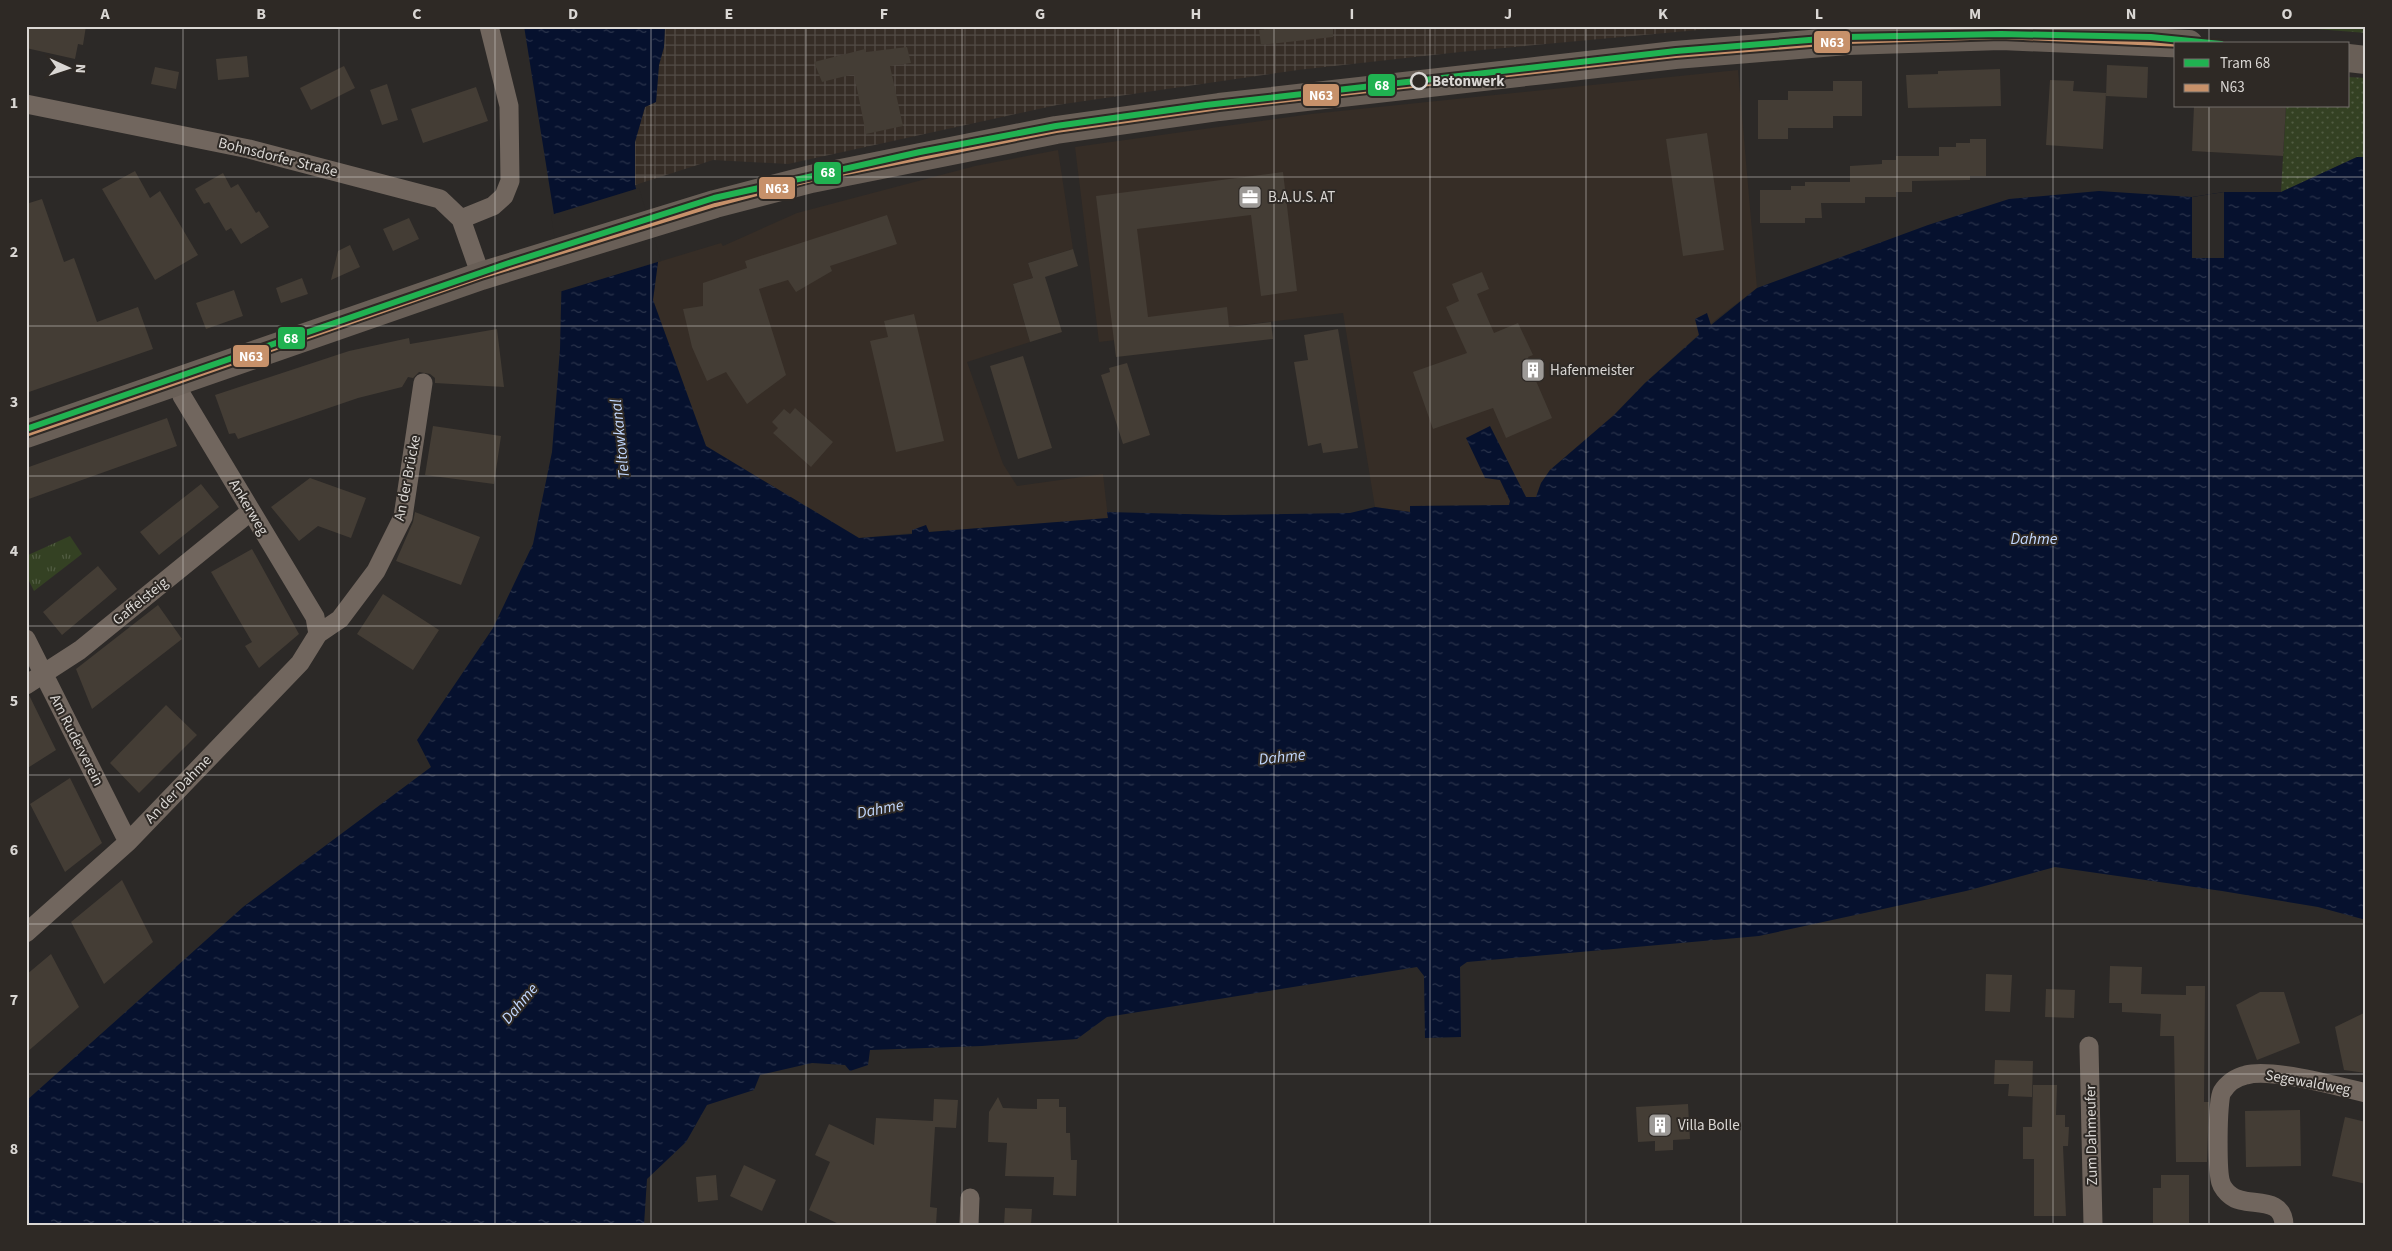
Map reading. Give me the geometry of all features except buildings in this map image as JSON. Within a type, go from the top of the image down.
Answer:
[{"type":"main road","points":[[26,434],[494,272],[715,204],[811,179],[1056,130],[1228,106],[1675,55],[1847,41],[2001,36],[2174,43]]},
{"type":"main road","points":[[2350,58],[2366,60]]},
{"type":"street","points":[[461,219],[493,206],[504,196],[510,181],[509,106],[489,26]]},
{"type":"street","name":"Bohnsdorfer Straße","points":[[26,104],[249,148],[440,199],[461,219],[494,272]]},
{"type":"street","name":"Ankerweg","points":[[177,381],[182,396],[315,617],[318,634]]},
{"type":"street","name":"An der Brücke","points":[[318,634],[340,619],[376,571],[402,517],[423,383]]},
{"type":"street","name":"Gaffelsteig","points":[[26,685],[43,672],[80,650],[251,511]]},
{"type":"street","name":"An der Dahme","points":[[26,933],[128,842],[300,663],[318,634]]},
{"type":"street","name":"Am Ruderverein","points":[[26,638],[128,842]]},
{"type":"street","name":"Zum Dahmeufer","points":[[2089,1046],[2093,1225]]},
{"type":"street","name":"Segewaldweg","points":[[2284,1225],[2280,1213],[2270,1204],[2238,1202],[2229,1195],[2221,1183],[2218,1108],[2221,1094],[2230,1082],[2245,1075],[2261,1073],[2320,1082],[2366,1093]]},
{"type":"street","points":[[969,1225],[970,1198]]},
{"type":"shaded area","points":[[665,26],[1793,26],[1720,28],[1460,52],[1298,70],[1057,105],[788,164],[713,160],[635,185],[635,142],[645,107],[656,102]]},
{"type":"shaded area","points":[[1738,70],[1757,288],[1714,321],[1645,383],[1614,415],[1550,470],[1541,483],[1536,497],[1526,497],[1500,480],[1510,505],[1410,506],[1410,512],[1375,507],[1343,313],[1099,342],[1075,147],[1311,114]]},
{"type":"shaded area","points":[[1058,150],[1073,249],[1028,263],[1033,278],[1013,284],[1030,342],[967,362],[1003,464],[1017,486],[1103,474],[1108,518],[929,532],[926,525],[913,533],[859,538],[706,446],[653,300],[658,262],[721,243],[723,246],[797,213],[975,166]]},
{"type":"green space","points":[[2279,26],[2366,26],[2366,33]]},
{"type":"green space","points":[[2350,77],[2366,78],[2366,157],[2357,157],[2281,192],[2286,108],[2350,108]]},
{"type":"green space","points":[[70,536],[82,554],[34,591],[26,575],[26,556]]},
{"type":"water","name":"Dahme","points":[[524,26],[665,26],[656,102],[645,107],[635,142],[635,185],[658,262],[653,300],[706,446],[859,538],[912,534],[912,530],[926,525],[929,532],[1108,518],[1107,512],[1224,515],[1350,513],[1375,507],[1410,512],[1410,506],[1509,505],[1510,501],[1500,480],[1485,478],[1466,438],[1490,426],[1526,497],[1536,497],[1541,483],[1550,470],[1614,415],[1645,383],[1699,335],[1695,319],[1707,313],[1711,325],[1757,288],[1928,225],[2009,199],[2099,191],[2192,197],[2224,192],[2281,192],[2357,157],[2366,157],[2366,920],[2318,907],[2055,867],[1966,891],[1759,936],[1467,962],[1460,967],[1461,1037],[1425,1038],[1424,976],[1417,967],[1107,1017],[1077,1039],[982,1046],[870,1050],[868,1065],[850,1071],[845,1065],[812,1063],[760,1075],[754,1090],[707,1105],[686,1142],[647,1179],[644,1225],[26,1225],[26,1101],[243,907],[431,767],[417,740],[493,628],[533,544],[552,452],[560,349],[562,265]]},
{"type":"pier","points":[[639,188],[661,261],[559,292],[559,266],[551,215]]},
{"type":"pier","points":[[2224,192],[2224,258],[2192,258],[2192,197]]},
{"type":"tram line","name":"68","points":[[26,429],[506,264],[714,198],[920,152],[1056,126],[1206,105],[1676,51],[1846,37],[2001,34],[2151,37],[2201,42]]},
{"type":"transit line","name":"N63","points":[[26,434],[481,276],[715,204],[811,179],[1056,130],[1219,107],[1675,55],[1847,41],[2001,36],[2174,44]]},
{"type":"place","name":"Betonwerk","points":[[1419,81]]},
{"type":"place","name":"B.A.U.S. AT","points":[[1250,197]]},
{"type":"place","name":"Hafenmeister","points":[[1533,370]]},
{"type":"place","name":"Villa Bolle","points":[[1660,1125]]},
{"type":"water label","name":"Teltowkanal","points":[[619,439]]}]
